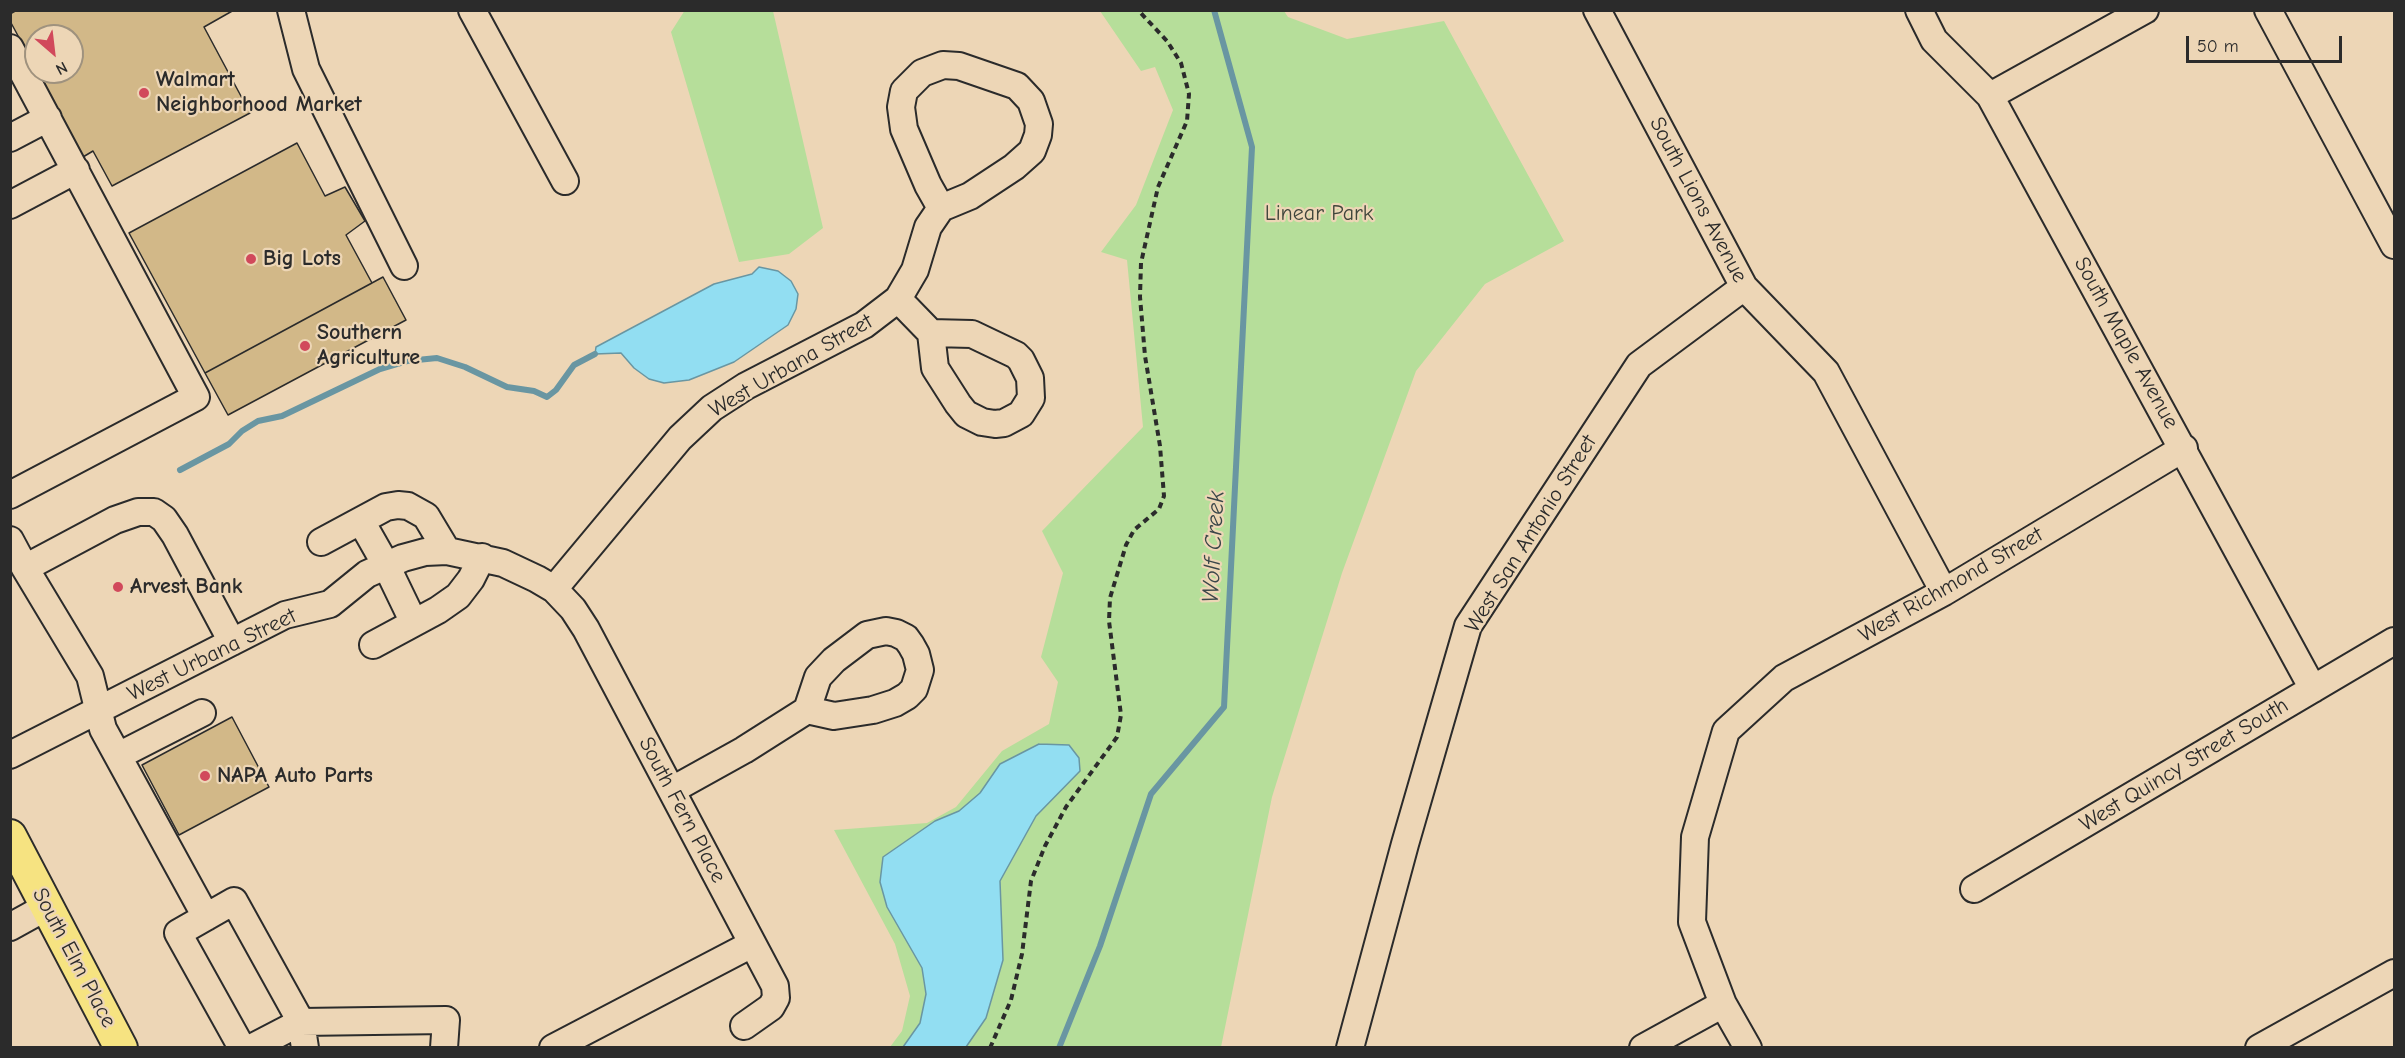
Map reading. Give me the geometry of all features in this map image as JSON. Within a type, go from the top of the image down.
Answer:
[{"type":"main road","name":"South Elm Place","points":[[10,836],[121,1047]]},
{"type":"street","points":[[291,10],[306,69],[404,266]]},
{"type":"street","points":[[472,10],[565,181]]},
{"type":"street","name":"South Lions Avenue","points":[[1597,10],[1744,287],[1826,372],[1944,592]]},
{"type":"street","name":"South Maple Avenue","points":[[1919,10],[1934,40],[1990,96],[2184,448],[2313,689]]},
{"type":"street","points":[[1990,96],[2145,10]]},
{"type":"street","points":[[2268,10],[2394,245]]},
{"type":"street","points":[[10,495],[196,397],[48,118],[14,62]]},
{"type":"street","points":[[944,65],[958,66],[1017,86],[1031,101],[1039,124],[1038,135],[1032,150],[1020,163],[978,190],[941,208],[928,185],[904,129],[901,107],[904,91],[922,73],[944,65]]},
{"type":"street","points":[[10,138],[48,118]]},
{"type":"street","points":[[10,206],[76,171]]},
{"type":"street","name":"West Urbana Street","points":[[10,755],[285,615],[330,604],[367,573],[425,552],[447,551],[482,557],[522,571],[554,589],[680,438],[712,408],[746,386],[864,325],[898,299],[915,270],[928,227],[941,208]]},
{"type":"street","name":"West San Antonio Street","points":[[1350,1047],[1405,844],[1468,627],[1639,365],[1744,287]]},
{"type":"street","points":[[898,299],[931,333]]},
{"type":"street","name":"West Richmond Street","points":[[1723,1004],[1692,922],[1695,837],[1726,731],[1784,678],[1944,592],[2184,448]]},
{"type":"street","points":[[321,542],[386,507],[398,505],[408,506],[426,516],[447,551]]},
{"type":"street","points":[[25,568],[115,520],[138,512],[154,512],[164,519],[175,535],[232,642]]},
{"type":"street","points":[[361,521],[386,565],[414,623]]},
{"type":"street","points":[[10,540],[90,676],[104,729],[206,917]]},
{"type":"street","points":[[373,645],[458,596],[471,579],[482,557]]},
{"type":"street","name":"South Fern Place","points":[[554,589],[569,604],[585,629],[775,986],[776,998],[771,1007],[744,1026]]},
{"type":"street","name":"West Quincy Street South","points":[[1974,890],[2394,641]]},
{"type":"street","points":[[672,790],[744,750],[807,710]]},
{"type":"street","points":[[118,756],[202,712]]},
{"type":"street","points":[[242,1047],[178,933],[234,902],[301,1022],[305,1047]]},
{"type":"street","points":[[10,927],[48,906]]},
{"type":"street","points":[[553,1047],[752,944]]},
{"type":"street","points":[[2259,1047],[2394,974]]},
{"type":"street","points":[[1644,1047],[1723,1004],[1748,1047]]},
{"type":"street","points":[[251,1047],[301,1022],[446,1020],[444,1047]]},
{"type":"path","points":[[990,1047],[1011,1000],[1022,954],[1026,913],[1035,872],[1045,846],[1066,807],[1117,737],[1121,715],[1109,621],[1110,598],[1126,545],[1134,530],[1159,509],[1164,496],[1160,446],[1145,356],[1140,297],[1141,263],[1158,187],[1187,121],[1188,94],[1181,63],[1167,41],[1138,10]]},
{"type":"green space","points":[[685,10],[773,11],[823,228],[789,254],[739,262],[671,32]]},
{"type":"green space","name":"Linear Park","points":[[1100,11],[1284,11],[1288,17],[1347,39],[1444,21],[1564,241],[1485,284],[1416,371],[1342,573],[1272,797],[1221,1047],[890,1047],[902,1031],[910,996],[895,944],[834,830],[927,823],[956,807],[1002,751],[1049,724],[1058,682],[1041,657],[1063,573],[1042,531],[1143,427],[1127,260],[1101,252],[1136,205],[1173,110],[1155,67],[1141,71]]},
{"type":"water","points":[[759,267],[778,271],[791,281],[798,294],[796,309],[788,325],[734,362],[689,380],[664,383],[649,379],[634,368],[621,353],[595,354],[596,347],[714,284],[752,274]]},
{"type":"water","points":[[1039,744],[1069,745],[1079,758],[1080,771],[1036,816],[1000,881],[1003,960],[986,1018],[966,1047],[903,1047],[920,1023],[926,994],[922,968],[887,907],[880,882],[883,857],[935,821],[959,811],[980,793],[1000,764]]},
{"type":"building","name":"Walmart Neighborhood Market","points":[[17,10],[234,10],[204,27],[250,113],[112,186],[93,151],[83,157],[43,84],[84,84],[84,24],[24,24],[24,47],[10,21],[10,14]]},
{"type":"building","name":"Big Lots","points":[[297,143],[325,196],[345,187],[365,221],[346,235],[372,283],[205,373],[129,233]]},
{"type":"building","name":"Southern Agriculture","points":[[383,277],[406,320],[228,415],[205,373]]},
{"type":"building","name":"NAPA Auto Parts","points":[[232,717],[269,787],[179,835],[142,765]]},
{"type":"waterway","name":"Wolf Creek","points":[[1059,1048],[1100,946],[1151,794],[1224,707],[1252,147],[1214,10]]},
{"type":"waterway","points":[[180,470],[229,444],[242,431],[258,421],[282,416],[380,369],[407,361],[437,358],[465,367],[507,387],[534,391],[547,397],[556,390],[574,365],[595,354]]},
{"type":"place","name":"Walmart Neighborhood Market","points":[[144,93]]},
{"type":"place","name":"Big Lots","points":[[251,259]]},
{"type":"place","name":"Southern Agriculture","points":[[305,346]]},
{"type":"place","name":"Arvest Bank","points":[[118,587]]},
{"type":"place","name":"NAPA Auto Parts","points":[[205,776]]}]
